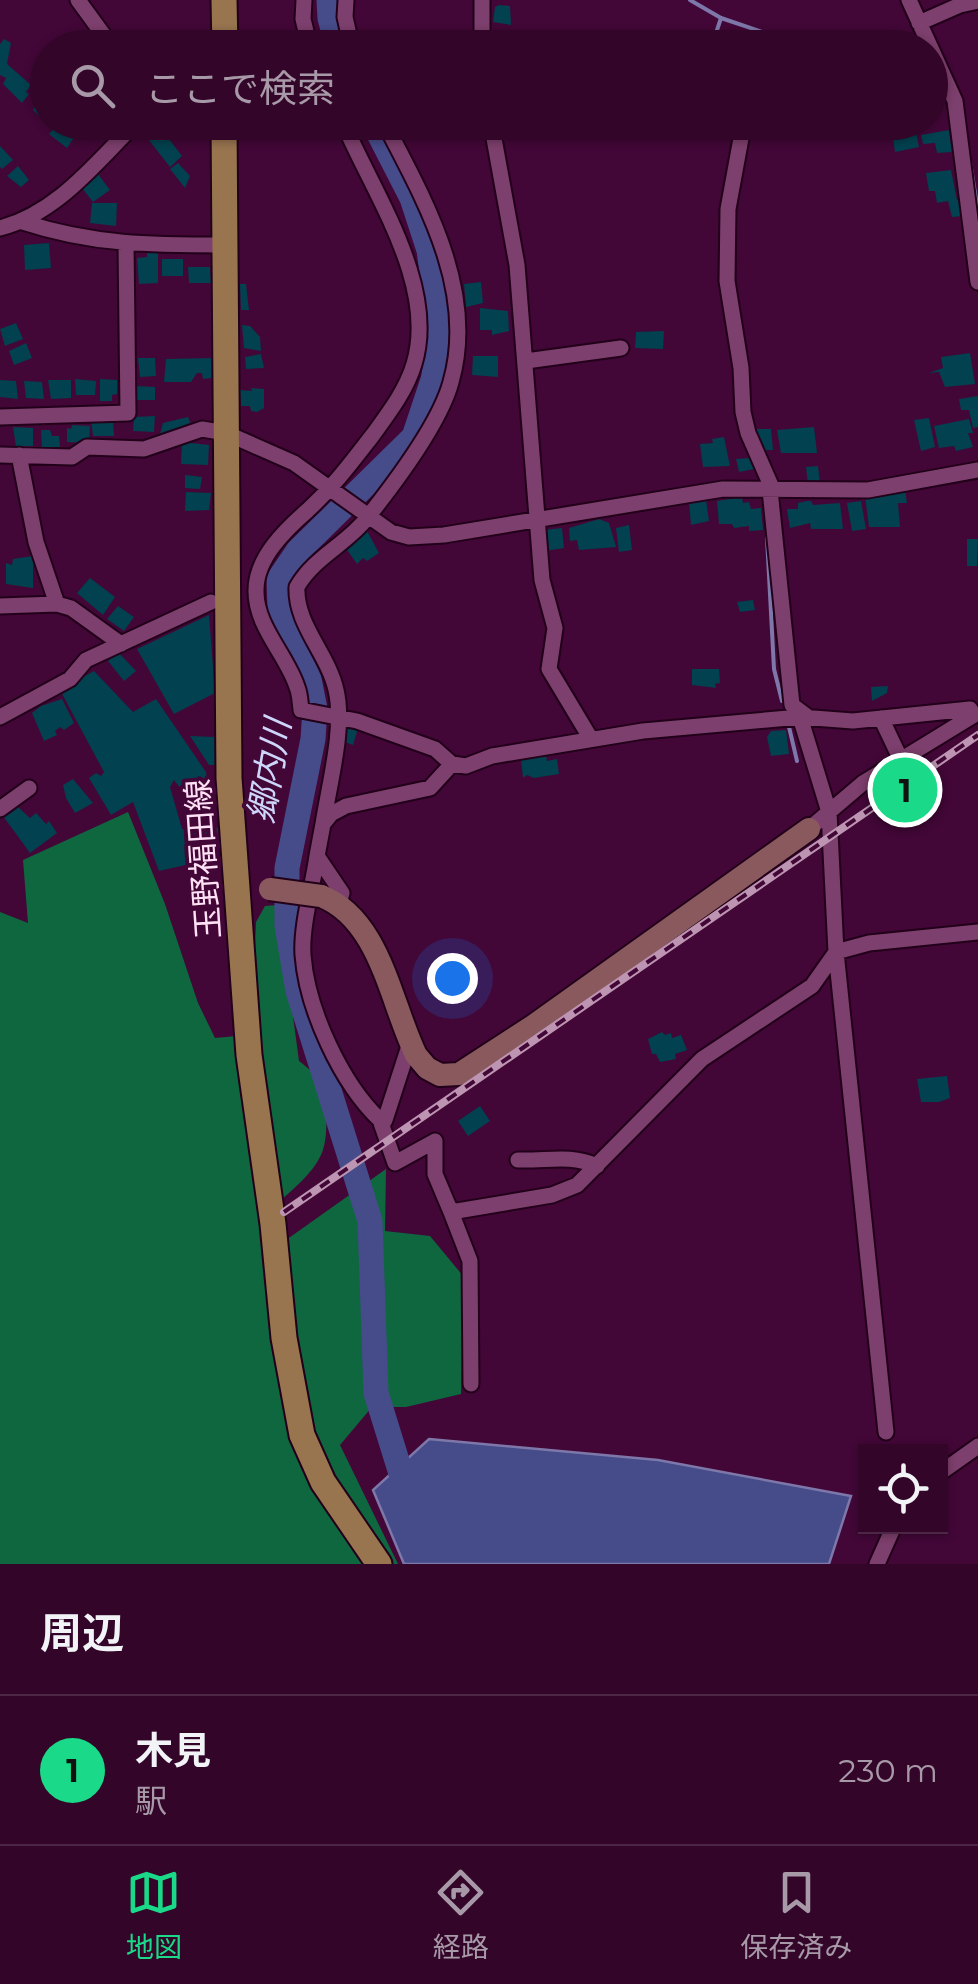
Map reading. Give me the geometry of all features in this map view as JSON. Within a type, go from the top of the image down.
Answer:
[{"type":"main road","points":[[224,0],[225,30]]},
{"type":"main road","name":"玉野福田線","points":[[224,140],[229,778],[254,1092],[284,1338],[302,1435],[323,1482],[379,1564]]},
{"type":"street","points":[[78,0],[99,30]]},
{"type":"street","points":[[304,0],[307,30]]},
{"type":"street","points":[[346,0],[348,30]]},
{"type":"street","points":[[482,0],[482,30]]},
{"type":"street","points":[[909,0],[922,30]]},
{"type":"street","points":[[919,23],[978,1]]},
{"type":"street","points":[[948,89],[955,101],[976,223],[978,282]]},
{"type":"street","points":[[0,228],[22,222],[70,190],[119,140]]},
{"type":"street","points":[[237,886],[330,900],[358,920],[370,938],[410,1043],[427,1068],[440,1075],[459,1074],[809,829],[862,783],[976,714],[970,709],[853,721],[804,717],[643,731],[492,756],[466,766],[452,764],[435,749],[336,717],[301,710],[297,687],[248,590],[267,554],[292,524],[333,493],[402,394],[413,367],[420,324],[412,276],[351,140]]},
{"type":"street","points":[[394,140],[420,190],[453,282],[459,347],[450,386],[418,448],[364,515],[297,587],[298,610],[328,666],[337,692],[327,798],[302,953],[311,994],[350,1087],[380,1120],[396,1163],[435,1141],[435,1174],[470,1261],[471,1384]]},
{"type":"street","points":[[494,140],[517,264],[542,580],[555,628],[548,670],[591,739]]},
{"type":"street","points":[[741,140],[728,209],[727,281],[748,433],[772,490],[792,705],[804,717],[829,812],[836,952],[878,1325],[886,1432]]},
{"type":"street","points":[[22,222],[126,245],[225,245]]},
{"type":"street","points":[[0,417],[128,413],[126,245]]},
{"type":"street","points":[[526,360],[621,348]]},
{"type":"street","points":[[0,455],[72,457],[87,447],[144,450],[202,429],[226,433],[294,464],[364,515],[391,532],[409,537],[706,491],[868,490],[978,470]]},
{"type":"street","points":[[19,455],[36,542],[57,604]]},
{"type":"street","points":[[0,717],[70,680],[86,660],[211,602]]},
{"type":"street","points":[[0,606],[57,604],[71,608],[121,644]]},
{"type":"street","points":[[881,718],[901,760]]},
{"type":"street","points":[[323,824],[346,806],[430,788],[452,764]]},
{"type":"street","points":[[0,809],[29,788]]},
{"type":"street","points":[[327,798],[346,806]]},
{"type":"street","points":[[317,856],[342,892],[330,900]]},
{"type":"street","points":[[451,1212],[552,1196],[576,1185],[702,1059],[812,986],[836,952],[869,943],[978,932]]},
{"type":"street","points":[[380,1120],[385,1120],[390,1108],[410,1043]]},
{"type":"street","points":[[518,1160],[554,1161],[575,1156],[597,1166]]},
{"type":"street","points":[[948,1467],[978,1446]]},
{"type":"street","points":[[877,1564],[890,1534]]},
{"type":"green space","points":[[128,812],[165,904],[198,1003],[215,1038],[237,1036],[254,966],[256,922],[265,906],[278,905],[299,1061],[320,1085],[326,1127],[324,1147],[317,1162],[279,1202],[286,1240],[386,1169],[385,1231],[430,1236],[464,1277],[461,1394],[406,1407],[372,1407],[340,1445],[398,1564],[0,1564],[0,912],[28,923],[23,860]]},
{"type":"water","points":[[429,1439],[658,1460],[851,1496],[829,1564],[404,1564],[373,1490]]},
{"type":"building","points":[[510,6],[511,25],[493,22],[495,7]]},
{"type":"building","points":[[4,39],[11,43],[7,64],[30,84],[22,103],[3,84],[6,78],[0,75],[0,44]]},
{"type":"building","points":[[948,130],[952,152],[937,153],[935,143],[923,144],[922,140],[948,140]]},
{"type":"building","points":[[57,140],[72,140],[67,148]]},
{"type":"building","points":[[149,140],[170,140],[182,156],[170,167]]},
{"type":"building","points":[[893,140],[918,140],[919,147],[895,152]]},
{"type":"building","points":[[0,146],[13,160],[2,169],[0,167]]},
{"type":"building","points":[[178,163],[190,176],[185,188],[170,169]]},
{"type":"building","points":[[18,166],[29,180],[21,187],[7,176]]},
{"type":"building","points":[[95,170],[110,190],[93,202],[81,181]]},
{"type":"building","points":[[951,170],[963,216],[952,217],[948,201],[937,203],[935,191],[929,191],[926,173]]},
{"type":"building","points":[[92,203],[117,203],[116,226],[90,223]]},
{"type":"building","points":[[49,243],[51,268],[25,270],[24,245]]},
{"type":"building","points":[[147,253],[158,253],[158,283],[139,284],[137,258],[147,257]]},
{"type":"building","points":[[162,259],[183,259],[183,276],[162,276]]},
{"type":"building","points":[[188,267],[210,267],[211,283],[189,283]]},
{"type":"building","points":[[481,282],[483,303],[466,307],[464,284]]},
{"type":"building","points":[[240,284],[246,284],[249,310],[241,310]]},
{"type":"building","points":[[480,308],[508,311],[509,331],[492,335],[492,330],[480,330]]},
{"type":"building","points":[[16,323],[23,339],[5,346],[0,329]]},
{"type":"building","points":[[242,325],[250,326],[260,337],[261,351],[244,348]]},
{"type":"building","points":[[664,331],[663,349],[635,348],[636,332]]},
{"type":"building","points":[[26,343],[32,358],[14,365],[9,351]]},
{"type":"building","points":[[970,353],[975,384],[945,387],[939,372],[929,373],[943,368],[941,357]]},
{"type":"building","points":[[261,354],[264,368],[246,369],[245,357]]},
{"type":"building","points":[[473,356],[498,356],[498,377],[472,375]]},
{"type":"building","points":[[138,358],[155,358],[156,376],[140,377]]},
{"type":"building","points":[[214,358],[212,378],[203,379],[202,373],[197,373],[191,382],[164,382],[166,359]]},
{"type":"building","points":[[75,379],[96,381],[95,395],[76,395]]},
{"type":"building","points":[[100,379],[117,380],[117,394],[112,395],[112,401],[100,401]]},
{"type":"building","points":[[0,380],[16,381],[18,399],[0,397]]},
{"type":"building","points":[[48,380],[71,380],[71,398],[51,399]]},
{"type":"building","points":[[24,381],[42,382],[44,399],[26,398]]},
{"type":"building","points":[[136,386],[155,387],[155,400],[136,400]]},
{"type":"building","points":[[251,388],[264,389],[264,408],[257,412],[251,411],[250,406],[241,406],[240,390],[252,391]]},
{"type":"building","points":[[978,396],[978,427],[973,428],[969,410],[961,410],[959,399]]},
{"type":"building","points":[[155,416],[154,432],[133,431],[134,417]]},
{"type":"building","points":[[188,417],[192,427],[160,434],[163,423]]},
{"type":"building","points":[[929,418],[935,447],[921,451],[914,420]]},
{"type":"building","points":[[969,419],[973,447],[956,451],[954,446],[939,448],[934,426]]},
{"type":"building","points":[[91,420],[113,420],[114,436],[93,436]]},
{"type":"building","points":[[90,426],[89,443],[67,442],[67,428]]},
{"type":"building","points":[[13,427],[33,428],[33,446],[16,446]]},
{"type":"building","points":[[814,427],[817,453],[781,453],[777,430]]},
{"type":"building","points":[[755,429],[771,429],[773,450],[758,450]]},
{"type":"building","points":[[41,430],[59,436],[60,447],[42,449]]},
{"type":"building","points":[[724,437],[730,466],[703,467],[700,444]]},
{"type":"building","points":[[182,442],[209,445],[208,465],[181,464]]},
{"type":"building","points":[[751,458],[754,469],[739,472],[736,459]]},
{"type":"building","points":[[818,466],[820,483],[808,485],[806,467]]},
{"type":"building","points":[[185,475],[202,477],[200,489],[185,488]]},
{"type":"building","points":[[905,490],[907,503],[898,503],[900,527],[869,527],[865,496]]},
{"type":"building","points":[[186,492],[211,493],[209,510],[185,511]]},
{"type":"building","points":[[742,497],[751,509],[761,508],[763,530],[719,524],[717,501]]},
{"type":"building","points":[[706,500],[709,521],[691,525],[689,502]]},
{"type":"building","points":[[811,501],[813,505],[840,503],[843,529],[811,529],[810,523],[790,528],[787,509],[798,509],[798,503]]},
{"type":"building","points":[[861,501],[866,529],[852,531],[847,503]]},
{"type":"building","points":[[599,519],[609,523],[616,547],[579,550],[577,540],[570,541],[569,528]]},
{"type":"building","points":[[629,525],[632,550],[619,552],[616,528]]},
{"type":"building","points":[[562,528],[564,548],[545,551],[543,530]]},
{"type":"building","points":[[366,529],[379,553],[357,564],[345,547]]},
{"type":"building","points":[[967,539],[978,539],[977,566],[967,566]]},
{"type":"building","points":[[33,556],[33,588],[6,584],[6,563],[12,565],[13,559]]},
{"type":"building","points":[[90,578],[115,597],[103,615],[77,593]]},
{"type":"building","points":[[753,600],[755,610],[740,612],[737,602]]},
{"type":"building","points":[[118,606],[134,617],[124,631],[107,619]]},
{"type":"building","points":[[209,615],[215,693],[174,714],[137,649]]},
{"type":"building","points":[[118,652],[136,671],[124,681],[108,661]]},
{"type":"building","points":[[692,669],[719,669],[720,683],[715,684],[716,688],[692,685]]},
{"type":"building","points":[[94,671],[133,712],[156,699],[206,772],[210,798],[192,800],[189,783],[181,789],[174,780],[170,787],[182,829],[209,825],[218,828],[218,849],[203,861],[159,871],[133,802],[111,815],[89,778],[104,772],[60,690]]},
{"type":"building","points":[[888,686],[887,693],[872,701],[871,687]]},
{"type":"building","points":[[62,699],[74,723],[64,730],[60,727],[55,731],[57,735],[44,741],[32,713]]},
{"type":"building","points":[[346,722],[359,725],[353,745],[340,740]]},
{"type":"building","points":[[786,730],[789,754],[771,756],[767,737],[771,731]]},
{"type":"building","points":[[190,736],[215,737],[215,765],[209,765]]},
{"type":"building","points":[[546,755],[547,761],[557,759],[559,774],[523,778],[521,759]]},
{"type":"building","points":[[73,779],[93,803],[75,813],[63,785]]},
{"type":"building","points":[[17,806],[30,818],[36,813],[46,824],[49,821],[57,833],[30,853],[3,816]]},
{"type":"building","points":[[662,1032],[671,1033],[672,1038],[681,1035],[687,1050],[675,1054],[676,1059],[660,1062],[652,1054],[648,1039]]},
{"type":"building","points":[[947,1076],[950,1098],[921,1102],[917,1079]]},
{"type":"building","points":[[480,1106],[490,1121],[468,1136],[458,1121]]},
{"type":"waterway","name":"郷内川","points":[[329,0],[333,30]]},
{"type":"waterway","points":[[690,0],[721,18],[757,30]]},
{"type":"waterway","points":[[717,30],[721,18]]},
{"type":"waterway","name":"郷内川","points":[[382,140],[412,198],[429,250],[441,338],[433,380],[414,437],[298,551],[279,579],[280,611],[307,669],[315,709],[313,739],[287,868],[287,926],[298,991],[370,1221],[376,1393],[408,1496]]},
{"type":"waterway","points":[[970,162],[978,211]]},
{"type":"waterway","points":[[767,538],[774,669],[782,701]]},
{"type":"waterway","points":[[789,727],[797,761]]},
{"type":"railway","points":[[284,1212],[978,735]]},
{"type":"place","name":"木見","points":[[905,790]]}]
